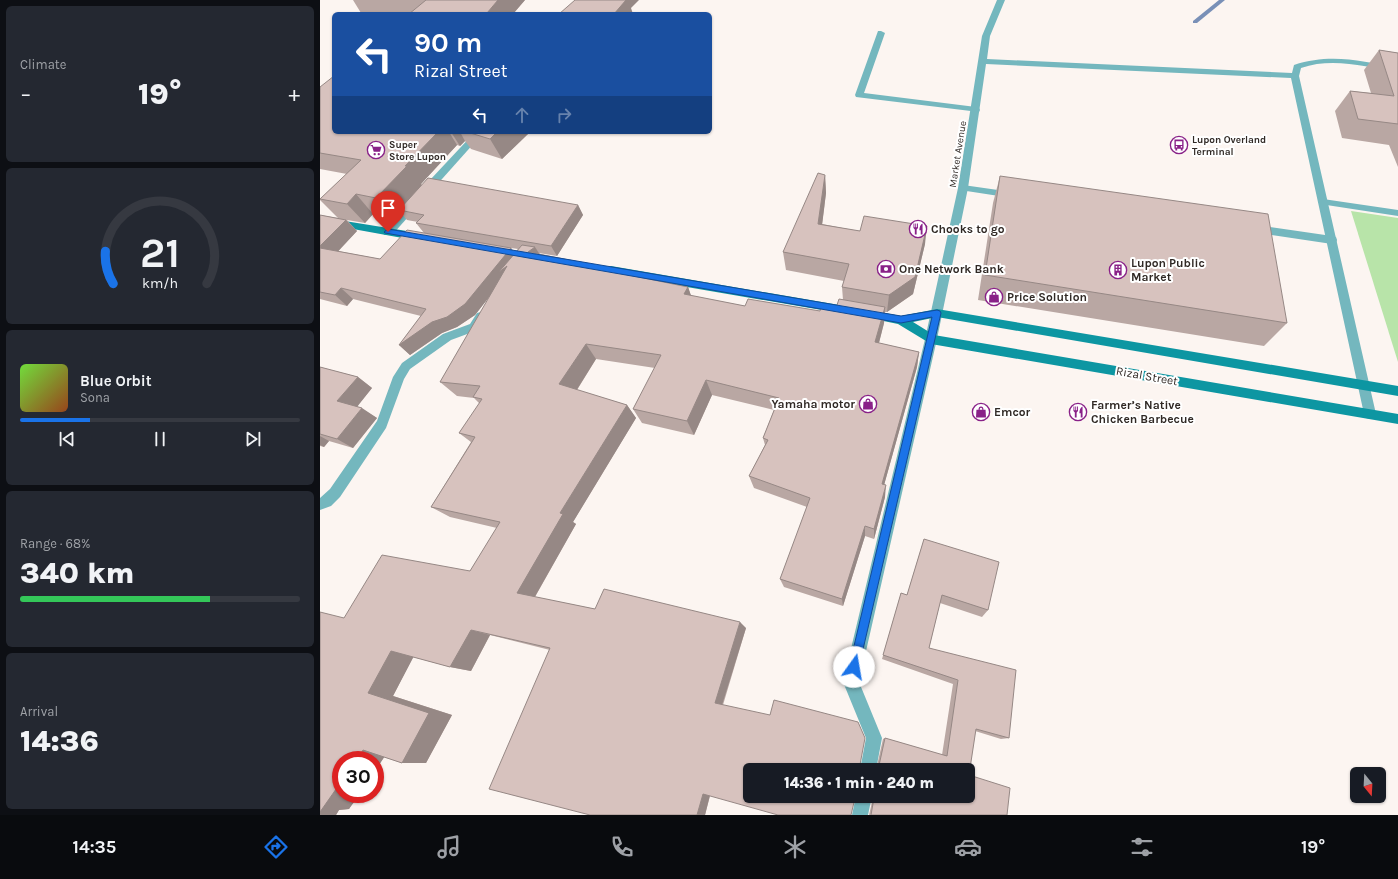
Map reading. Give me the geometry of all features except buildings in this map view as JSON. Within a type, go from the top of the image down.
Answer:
[{"type":"street","name":"Market Avenue","points":[[869,763],[874,738],[851,682],[937,313],[963,188],[986,36],[1001,0]]},
{"type":"street","points":[[882,33],[859,95],[976,110]]},
{"type":"street","points":[[1370,414],[1296,76],[1297,67],[1307,62],[1320,60],[1340,61],[1398,70]]},
{"type":"street","points":[[983,61],[1296,76]]},
{"type":"street","points":[[388,232],[478,134]]},
{"type":"street","points":[[963,188],[1018,196]]},
{"type":"street","points":[[1323,202],[1398,213]]},
{"type":"street","points":[[320,220],[430,239]]},
{"type":"street","points":[[1245,228],[1332,240]]},
{"type":"street","name":"Rizal Street","points":[[600,268],[901,320],[937,313],[1398,391]]},
{"type":"street","points":[[320,504],[326,502],[335,493],[382,424],[399,376],[406,366],[447,337],[474,327],[490,304]]},
{"type":"street","name":"Rizal Street","points":[[901,320],[931,339],[1398,419]]},
{"type":"street","points":[[860,815],[863,803]]},
{"type":"green space","points":[[1351,211],[1398,218],[1398,362]]},
{"type":"waterway","points":[[1195,22],[1222,0]]},
{"type":"place","name":"Lupon Overland Terminal","points":[[1179,145]]},
{"type":"place","name":"Super Store Lupon","points":[[376,150]]},
{"type":"place","name":"Chooks to go","points":[[918,229]]},
{"type":"place","name":"One Network Bank","points":[[886,269]]},
{"type":"place","name":"Lupon Public Market","points":[[1118,270]]},
{"type":"place","name":"Price Solution","points":[[994,297]]},
{"type":"place","name":"Yamaha motor","points":[[868,404]]},
{"type":"place","name":"Emcor","points":[[981,412]]},
{"type":"place","name":"Farmer’s Native Chicken Barbecue","points":[[1078,412]]},
{"type":"route","points":[[388,232],[901,320],[937,313],[854,667]]}]
